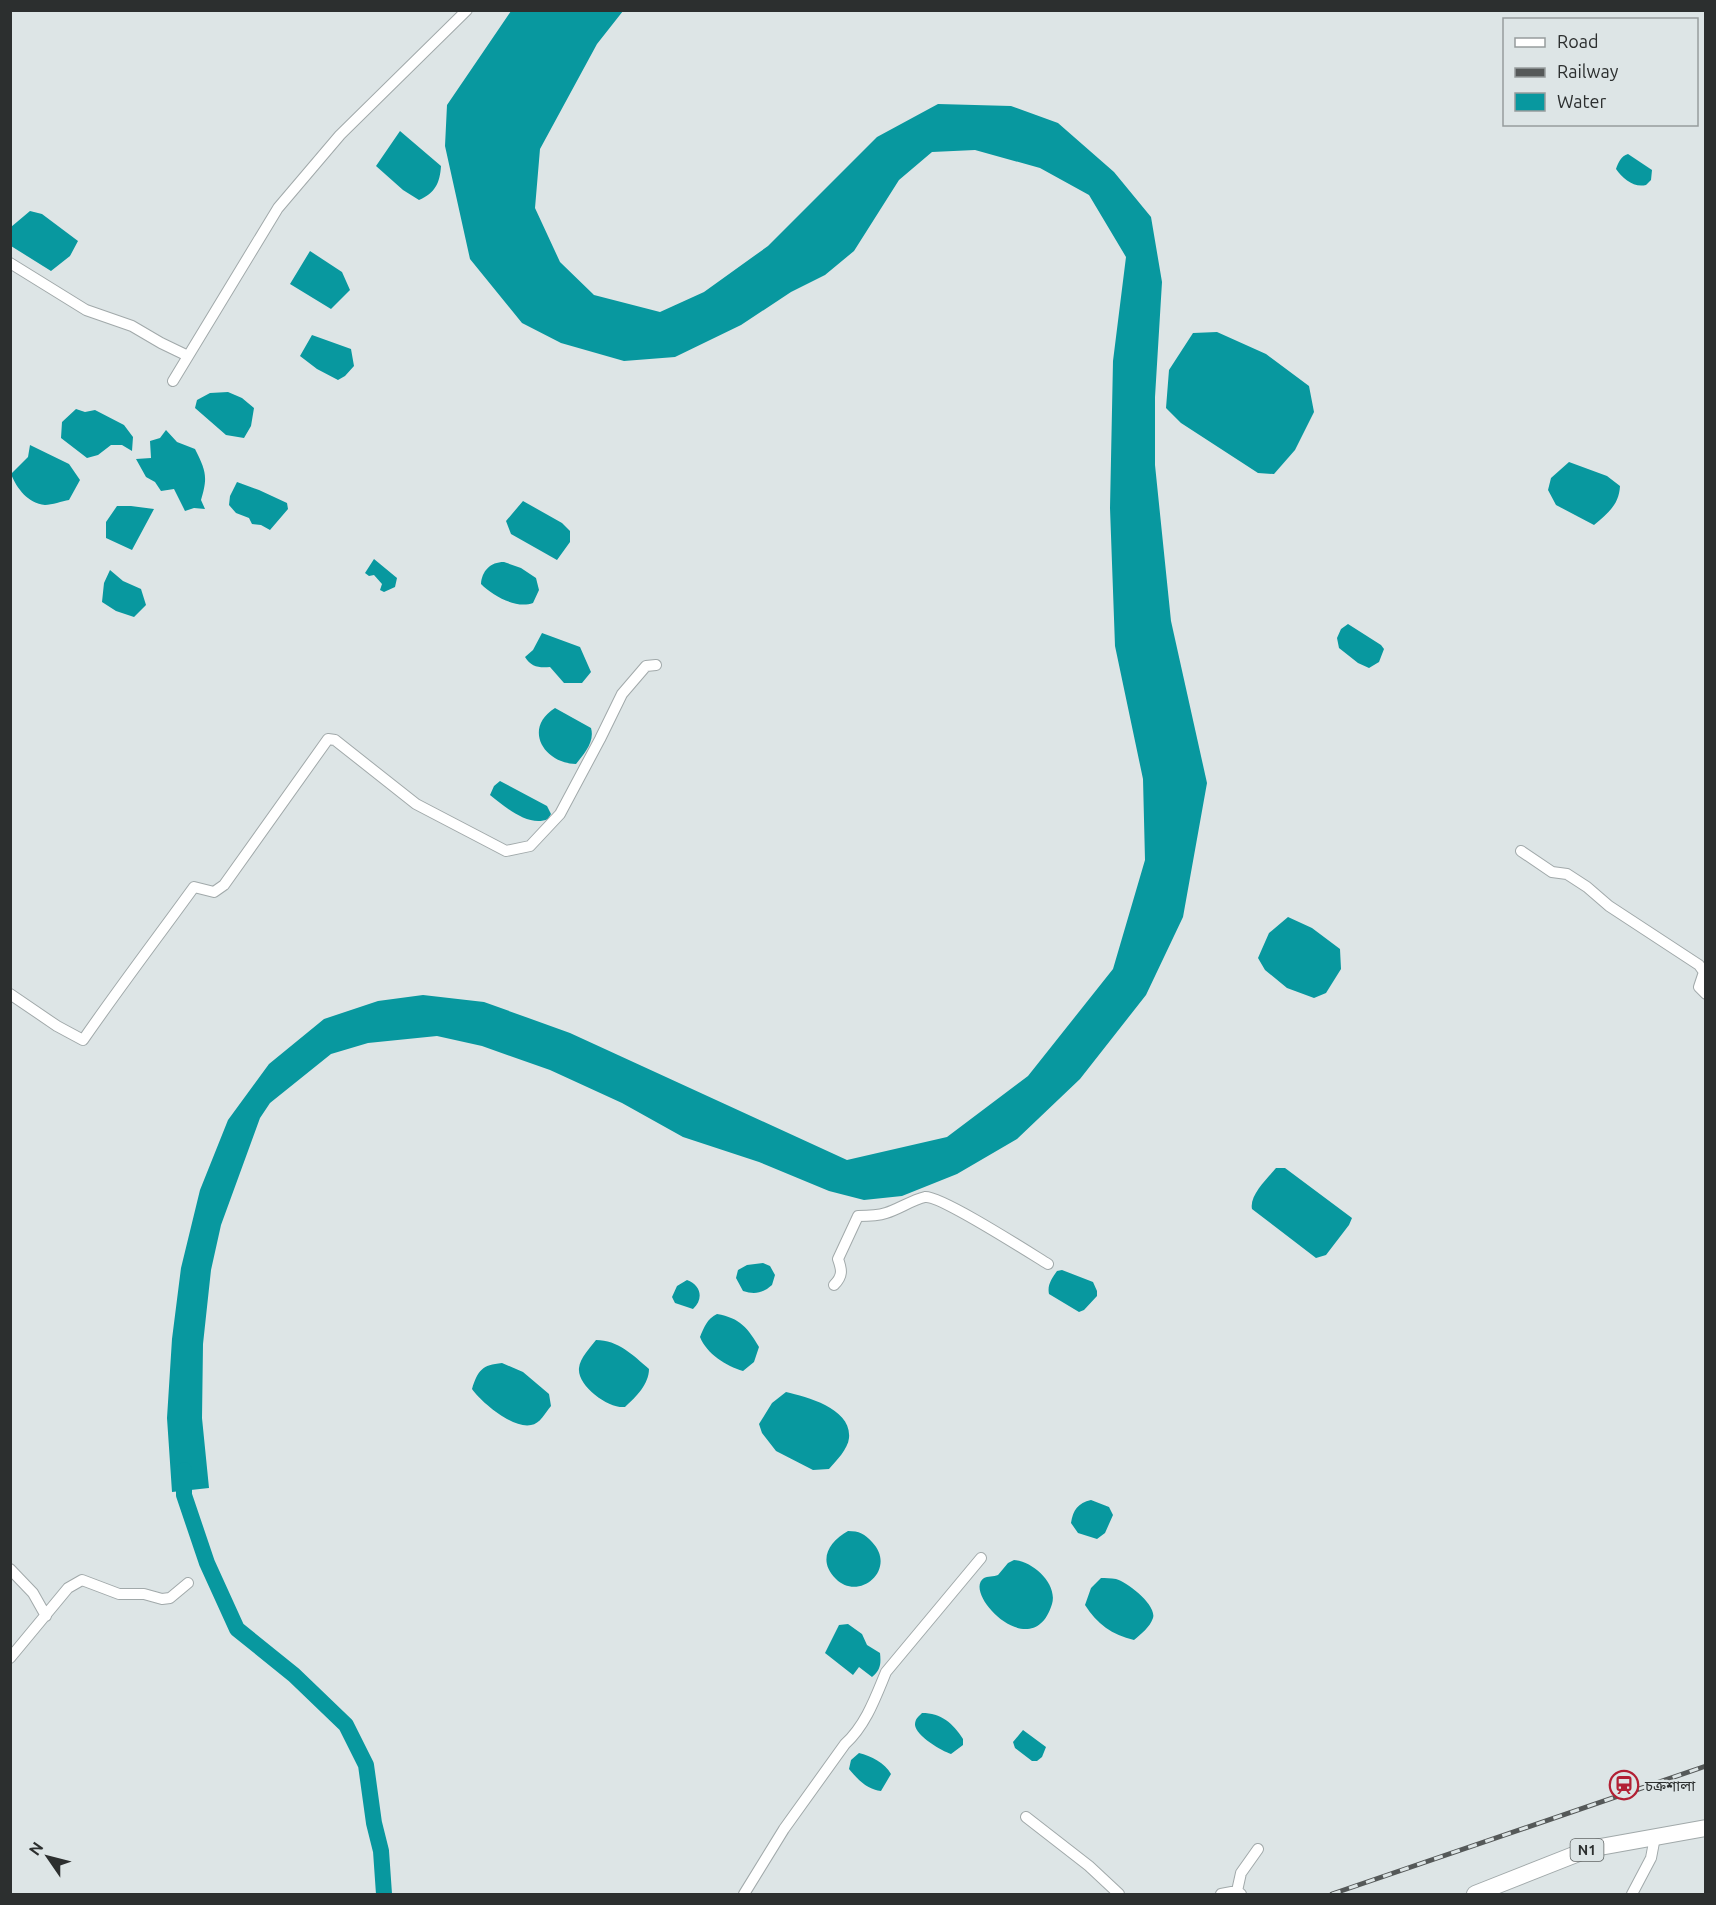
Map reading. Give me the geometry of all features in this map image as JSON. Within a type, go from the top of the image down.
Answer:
[{"type":"highway","name":"N1","points":[[1475,1894],[1589,1849],[1706,1827]]},
{"type":"street","points":[[173,381],[278,208],[340,135],[467,10]]},
{"type":"street","points":[[10,263],[86,310],[132,326],[189,356]]},
{"type":"street","points":[[10,994],[57,1026],[83,1040],[194,887],[214,892],[224,885],[328,739],[335,740],[416,804],[506,851],[530,846],[560,814],[622,694],[646,666],[656,665]]},
{"type":"street","points":[[1521,851],[1552,872],[1567,874],[1587,887],[1608,906],[1699,965],[1704,972],[1699,987],[1706,994]]},
{"type":"street","points":[[834,1285],[841,1278],[842,1270],[838,1259],[858,1216],[888,1213],[924,1197],[931,1197],[968,1216],[1048,1264]]},
{"type":"street","points":[[744,1894],[784,1829],[845,1744],[853,1737],[880,1692],[886,1672],[981,1558]]},
{"type":"street","points":[[10,1569],[33,1593],[46,1616]]},
{"type":"street","points":[[10,1658],[68,1588],[82,1580],[119,1594],[144,1594],[162,1599],[170,1598],[188,1583]]},
{"type":"street","points":[[1026,1817],[1089,1866],[1119,1894]]},
{"type":"street","points":[[1632,1894],[1652,1858],[1654,1837]]},
{"type":"street","points":[[1221,1894],[1239,1893],[1241,1873],[1257,1849]]},
{"type":"water","points":[[511,11],[623,11],[597,44],[540,149],[535,208],[560,262],[594,295],[660,312],[704,292],[768,246],[877,137],[938,104],[1011,106],[1058,123],[1114,172],[1151,217],[1162,282],[1155,397],[1155,465],[1171,621],[1207,783],[1183,917],[1146,995],[1080,1079],[1017,1139],[957,1174],[902,1196],[864,1200],[829,1191],[759,1162],[683,1137],[622,1103],[550,1070],[482,1046],[437,1036],[368,1043],[331,1054],[270,1103],[260,1118],[221,1225],[211,1270],[203,1344],[202,1418],[209,1488],[172,1492],[167,1418],[172,1339],[181,1268],[200,1190],[228,1120],[269,1064],[324,1019],[378,1001],[423,995],[484,1002],[570,1033],[847,1160],[947,1137],[1028,1076],[1113,969],[1145,860],[1143,779],[1115,646],[1110,508],[1113,361],[1126,257],[1089,195],[1040,168],[975,150],[932,152],[899,180],[854,251],[825,275],[791,292],[741,325],[675,357],[624,361],[561,343],[522,323],[470,259],[445,146],[447,105]]},
{"type":"water","points":[[400,131],[441,166],[436,187],[419,200],[403,190],[376,166]]},
{"type":"water","points":[[1628,154],[1652,170],[1651,180],[1646,185],[1629,182],[1616,169],[1622,158]]},
{"type":"water","points":[[30,211],[42,214],[78,241],[70,256],[51,271],[11,246],[11,227]]},
{"type":"water","points":[[310,251],[342,272],[350,290],[331,309],[290,284]]},
{"type":"water","points":[[1217,332],[1266,354],[1309,386],[1314,412],[1295,450],[1274,474],[1258,473],[1181,423],[1166,408],[1169,370],[1193,333]]},
{"type":"water","points":[[312,335],[351,349],[354,366],[345,376],[338,380],[317,369],[300,356]]},
{"type":"water","points":[[228,392],[242,398],[254,408],[251,426],[244,438],[226,435],[195,408],[197,400],[210,393]]},
{"type":"water","points":[[76,409],[85,412],[95,410],[124,425],[133,437],[132,451],[122,445],[111,445],[98,455],[87,458],[61,438],[62,422]]},
{"type":"water","points":[[166,430],[177,442],[195,449],[202,463],[205,485],[201,500],[205,509],[194,508],[185,511],[174,489],[161,491],[155,482],[146,477],[136,459],[151,458],[150,441],[160,438]]},
{"type":"water","points":[[30,445],[69,464],[80,480],[69,500],[39,504],[28,498],[16,485],[11,474],[28,457]]},
{"type":"water","points":[[1569,462],[1607,476],[1620,486],[1615,504],[1594,525],[1556,505],[1548,490],[1551,478]]},
{"type":"water","points":[[237,482],[287,503],[288,509],[270,530],[261,525],[252,524],[249,518],[236,513],[229,505],[230,496]]},
{"type":"water","points":[[523,501],[562,523],[570,531],[570,542],[557,560],[511,534],[506,521]]},
{"type":"water","points":[[117,506],[154,509],[132,550],[106,538],[106,522]]},
{"type":"water","points":[[374,559],[397,578],[395,587],[384,592],[380,590],[382,584],[374,575],[369,576],[365,573]]},
{"type":"water","points":[[504,562],[521,568],[536,578],[539,590],[533,603],[512,603],[492,593],[481,584],[488,568]]},
{"type":"water","points":[[110,570],[123,581],[141,589],[146,605],[134,617],[116,611],[102,602],[104,583]]},
{"type":"water","points":[[1348,624],[1381,645],[1384,649],[1379,662],[1369,668],[1358,663],[1339,648],[1337,638],[1341,629]]},
{"type":"water","points":[[542,633],[580,647],[591,672],[582,683],[564,683],[550,667],[536,666],[527,660],[525,657],[533,650]]},
{"type":"water","points":[[555,708],[591,728],[590,743],[576,764],[554,758],[541,743],[540,725],[545,716]]},
{"type":"water","points":[[500,781],[547,806],[551,814],[548,819],[533,821],[509,810],[496,800],[490,795],[494,786]]},
{"type":"water","points":[[1288,917],[1312,928],[1340,949],[1341,969],[1326,993],[1314,998],[1287,988],[1265,970],[1258,958],[1269,933]]},
{"type":"water","points":[[1276,1168],[1285,1168],[1352,1218],[1326,1255],[1316,1258],[1252,1209],[1253,1198]]},
{"type":"water","points":[[763,1263],[770,1266],[775,1275],[772,1285],[759,1292],[743,1291],[736,1278],[738,1270],[747,1265]]},
{"type":"water","points":[[1062,1270],[1093,1282],[1097,1296],[1084,1310],[1079,1312],[1049,1294],[1052,1279],[1057,1271]]},
{"type":"water","points":[[687,1280],[695,1285],[700,1297],[693,1309],[675,1303],[672,1297],[677,1286]]},
{"type":"water","points":[[717,1314],[737,1321],[751,1334],[759,1347],[754,1362],[743,1371],[718,1358],[707,1349],[700,1337],[708,1321]]},
{"type":"water","points":[[596,1340],[618,1345],[649,1369],[644,1385],[625,1407],[618,1407],[603,1400],[588,1389],[583,1382],[579,1368],[581,1361]]},
{"type":"water","points":[[502,1363],[523,1372],[549,1394],[551,1406],[537,1423],[524,1425],[507,1419],[482,1401],[472,1389],[476,1377],[485,1367]]},
{"type":"water","points":[[786,1392],[827,1406],[844,1419],[848,1428],[848,1442],[829,1469],[813,1470],[776,1451],[762,1433],[759,1424],[772,1403]]},
{"type":"water","points":[[1091,1500],[1109,1507],[1113,1515],[1105,1533],[1097,1539],[1078,1533],[1071,1523],[1077,1508]]},
{"type":"water","points":[[848,1531],[859,1532],[869,1539],[879,1552],[881,1562],[878,1572],[872,1579],[864,1585],[855,1587],[845,1585],[836,1579],[830,1572],[826,1558],[835,1540]]},
{"type":"water","points":[[1014,1560],[1029,1564],[1036,1569],[1048,1582],[1053,1596],[1052,1604],[1043,1622],[1030,1629],[1016,1627],[1002,1620],[990,1609],[982,1597],[980,1586],[984,1578],[998,1575],[1008,1563]]},
{"type":"water","points":[[1101,1578],[1116,1579],[1127,1585],[1150,1607],[1153,1613],[1152,1621],[1134,1640],[1106,1628],[1085,1605],[1091,1588]]},
{"type":"water","points":[[848,1624],[862,1634],[867,1645],[880,1653],[880,1666],[872,1677],[859,1667],[853,1675],[825,1653],[839,1625]]},
{"type":"water","points":[[922,1713],[929,1713],[946,1720],[959,1733],[963,1739],[963,1745],[951,1754],[924,1738],[915,1725]]},
{"type":"water","points":[[1023,1730],[1046,1747],[1042,1757],[1037,1761],[1032,1761],[1015,1748],[1013,1742]]},
{"type":"water","points":[[859,1753],[877,1760],[891,1774],[881,1791],[867,1786],[849,1769],[851,1760]]},
{"type":"waterway","points":[[184,1470],[184,1495],[207,1563],[237,1629],[294,1675],[346,1725],[366,1765],[374,1823],[381,1851],[384,1894]]},
{"type":"railway","points":[[1332,1894],[1706,1766]]},
{"type":"place","name":"চক্রশালা","points":[[1624,1785]]}]
